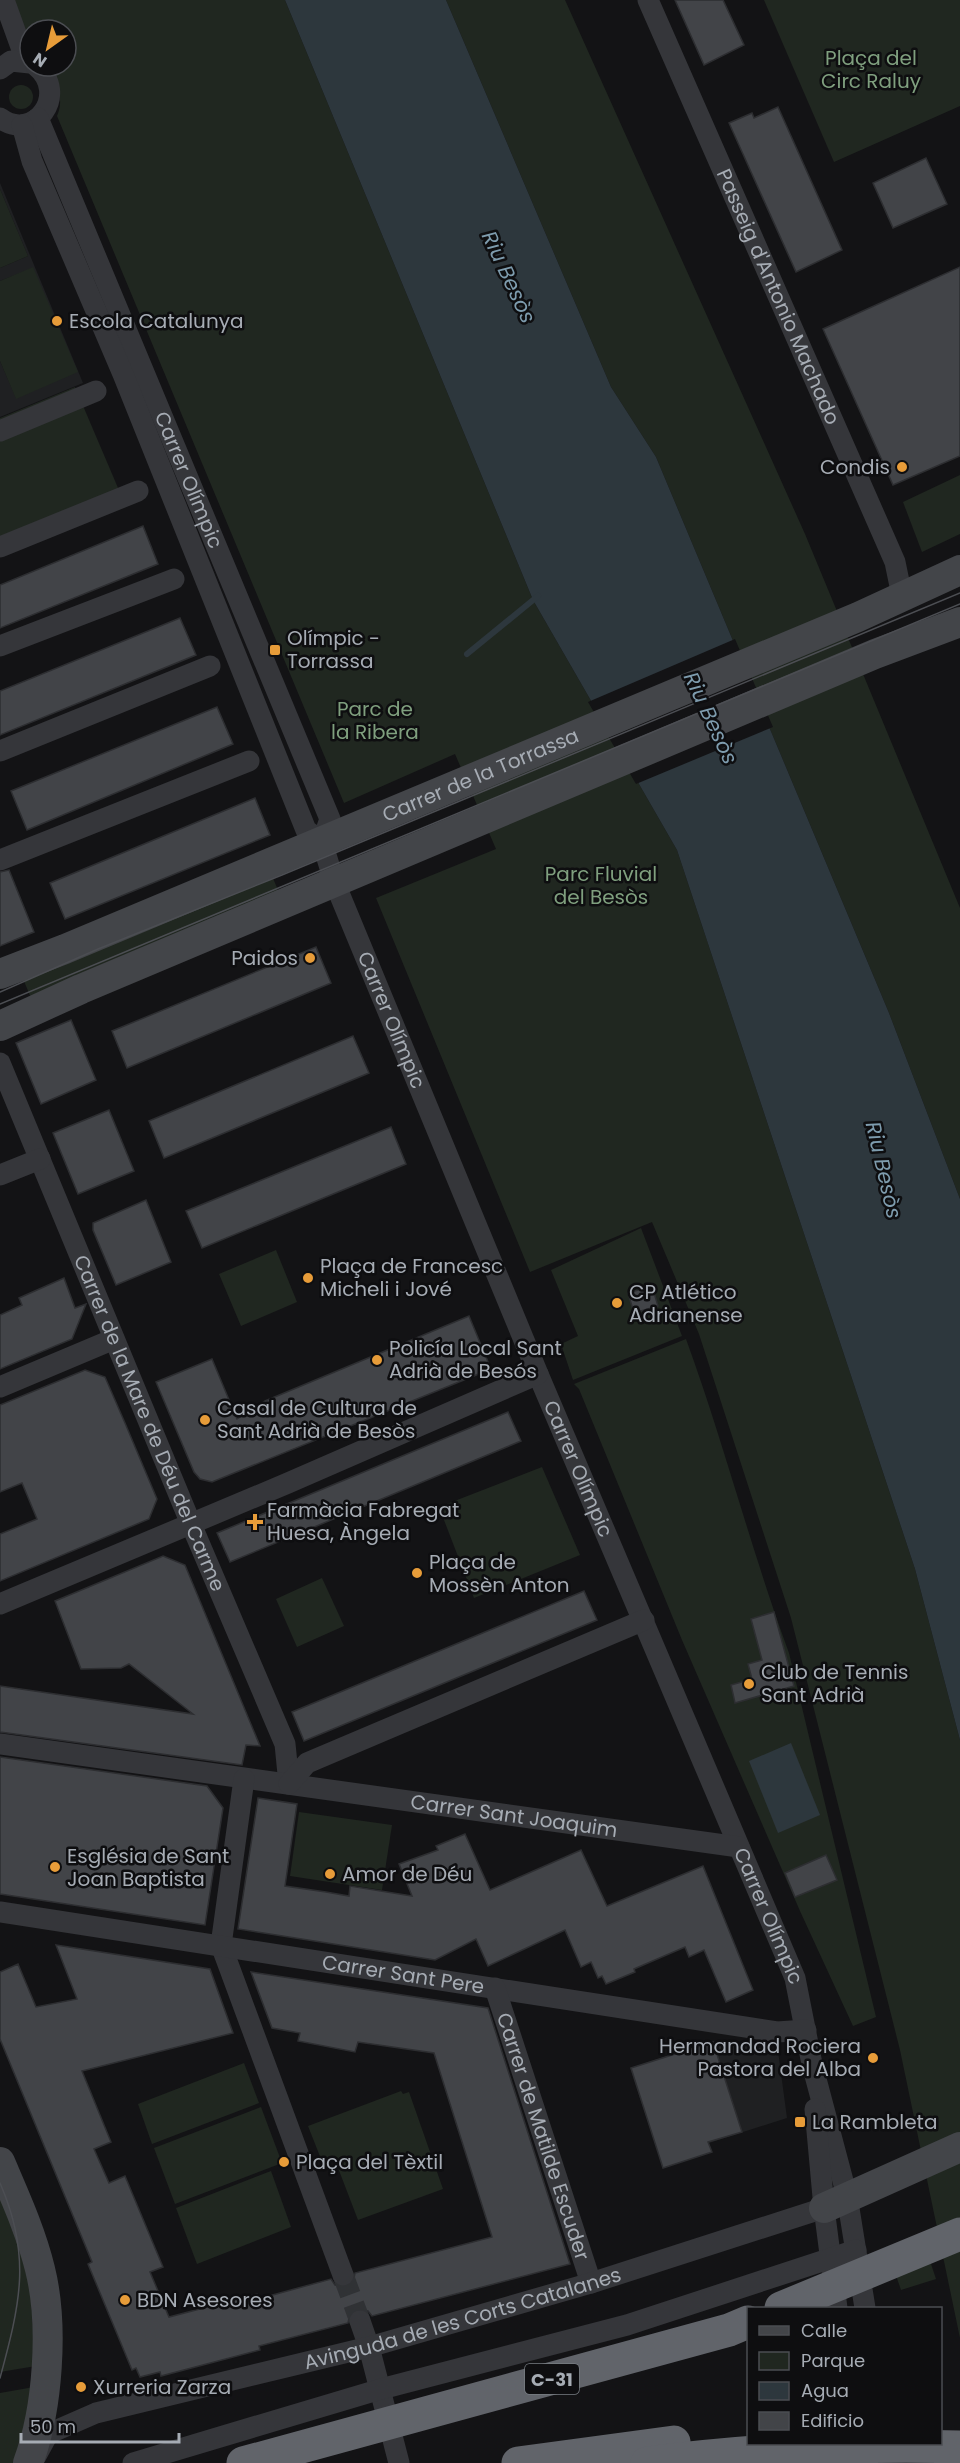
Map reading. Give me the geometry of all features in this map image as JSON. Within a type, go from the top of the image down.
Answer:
[{"type":"highway","points":[[783,2307],[960,2234]]},
{"type":"highway","name":"C-31","points":[[243,2463],[729,2330],[747,2322]]},
{"type":"highway","points":[[942,2429],[960,2429]]},
{"type":"highway","points":[[518,2463],[607,2450],[747,2435]]},
{"type":"highway","points":[[647,2463],[732,2455],[960,2447]]},
{"type":"street","points":[[4,0],[18,53]]},
{"type":"street","name":"Passeig d'Antonio Machado","points":[[648,0],[895,562],[902,596]]},
{"type":"street","points":[[0,25],[18,58]]},
{"type":"street","points":[[0,118],[13,124],[30,122],[50,101],[49,81],[44,78]]},
{"type":"street","name":"Carrer Olímpic","points":[[30,122],[32,161],[123,374],[306,830],[322,842],[334,881],[538,1374],[795,1978],[836,2202],[856,2250],[865,2307]]},
{"type":"street","points":[[0,431],[96,391]]},
{"type":"street","points":[[0,547],[138,491]]},
{"type":"street","name":"Carrer de la Torrassa","points":[[0,974],[322,842],[858,617],[960,570]]},
{"type":"street","points":[[0,646],[174,579]]},
{"type":"street","name":"Carrer de la Torrassa","points":[[0,1026],[81,988],[334,881],[875,654],[960,622]]},
{"type":"street","points":[[0,752],[210,666]]},
{"type":"street","points":[[0,860],[249,761]]},
{"type":"street","name":"Carrer de la Mare de Déu del Carme","points":[[0,1063],[285,1744],[289,1784]]},
{"type":"street","points":[[0,1175],[40,1159]]},
{"type":"street","points":[[0,1387],[114,1340]]},
{"type":"street","points":[[0,1604],[538,1374]]},
{"type":"street","points":[[289,1784],[307,1763],[644,1620]]},
{"type":"street","name":"Carrer Sant Joaquim","points":[[0,1744],[739,1847]]},
{"type":"street","points":[[244,1779],[221,1945],[344,2275]]},
{"type":"street","name":"Carrer Sant Pere","points":[[0,1912],[777,2032],[806,2031]]},
{"type":"street","name":"Carrer de Matilde Escuder","points":[[495,1989],[591,2283]]},
{"type":"street","points":[[836,2202],[960,2147]]},
{"type":"street","points":[[0,2162],[22,2213],[40,2271],[47,2321],[44,2405],[30,2463]]},
{"type":"street","name":"Carrer Olímpic","points":[[836,2202],[831,2259],[837,2307]]},
{"type":"street","name":"Avinguda de les Corts Catalanes","points":[[30,2463],[48,2434],[96,2413],[375,2345],[591,2283],[836,2202]]},
{"type":"street","points":[[133,2463],[387,2388],[627,2325],[856,2250]]},
{"type":"street","points":[[360,2321],[375,2345],[411,2463]]},
{"type":"street","points":[[387,2388],[399,2463]]},
{"type":"street","name":"Avinguda de les Corts Catalanes","points":[[44,2405],[64,2413],[96,2413]]},
{"type":"shaded area","points":[[0,183],[83,383],[0,417],[0,361],[16,398],[33,268],[0,281],[0,268],[28,256],[0,189]]},
{"type":"shaded area","points":[[713,2041],[778,2051],[787,2118],[709,2143],[712,2152],[663,2168],[630,2068]]},
{"type":"green space","name":"Parc Fluvial del Besòs","points":[[13,0],[285,0],[533,600],[677,850],[915,1569],[960,1740],[960,2338],[900,2050],[791,1618],[699,1334],[652,1222],[530,1272],[376,898],[496,849],[455,754],[344,803],[57,116],[60,97],[53,78],[78,78],[78,18],[20,18]]},
{"type":"green space","points":[[446,0],[565,0],[805,534],[960,908],[960,1199],[889,1013],[656,457],[611,387]]},
{"type":"green space","name":"Plaça del Circ Raluy","points":[[764,0],[960,0],[960,106],[834,162]]},
{"type":"green space","points":[[21,85],[30,88],[33,97],[30,106],[21,109],[12,106],[9,97],[12,88]]},
{"type":"green space","points":[[0,189],[28,256],[0,268]]},
{"type":"green space","points":[[33,267],[78,372],[16,399],[0,361],[0,281]]},
{"type":"green space","points":[[75,387],[124,502],[0,555],[0,418]]},
{"type":"green space","points":[[960,475],[960,534],[922,552],[903,502]]},
{"type":"green space","points":[[270,871],[280,895],[31,998],[21,974]]},
{"type":"green space","name":"CP Atlético Adrianense","points":[[641,1228],[682,1336],[573,1380],[561,1344],[578,1336],[551,1270]]},
{"type":"green space","points":[[276,1250],[297,1302],[241,1326],[219,1274]]},
{"type":"green space","name":"Club de Tennis Sant Adrià","points":[[686,1339],[789,1653],[876,2017],[853,2026],[800,1911],[682,1640],[579,1389],[574,1384]]},
{"type":"green space","points":[[542,1467],[580,1555],[474,1598],[439,1507]]},
{"type":"green space","points":[[322,1578],[344,1626],[297,1647],[276,1599]]},
{"type":"green space","points":[[299,1812],[392,1825],[382,1890],[290,1876]]},
{"type":"green space","points":[[244,2063],[259,2103],[152,2144],[138,2104]]},
{"type":"green space","points":[[401,2091],[403,2094],[409,2092],[443,2189],[358,2220],[335,2160],[323,2164],[308,2126]]},
{"type":"green space","points":[[261,2107],[282,2163],[175,2204],[154,2148]]},
{"type":"green space","points":[[271,2171],[291,2227],[197,2264],[176,2208]]},
{"type":"green space","points":[[0,2176],[27,2244],[36,2366],[0,2372]]},
{"type":"green space","points":[[922,2237],[936,2279],[901,2290],[887,2249]]},
{"type":"green space","points":[[34,2387],[18,2463],[0,2463],[0,2393]]},
{"type":"water","name":"Riu Besòs","points":[[285,0],[446,0],[611,387],[656,457],[889,1013],[960,1199],[960,1740],[915,1569],[677,850],[533,600]]},
{"type":"water","points":[[791,1743],[820,1815],[778,1833],[749,1761]]},
{"type":"pier","points":[[735,639],[773,727],[636,784],[588,702]]},
{"type":"building","points":[[675,0],[723,0],[744,45],[704,65]]},
{"type":"building","points":[[778,107],[842,250],[796,272],[729,123],[752,113],[754,118]]},
{"type":"building","points":[[926,158],[947,204],[893,228],[873,183]]},
{"type":"building","points":[[960,267],[960,456],[893,485],[823,329]]},
{"type":"building","points":[[143,526],[158,564],[0,628],[0,585]]},
{"type":"building","points":[[180,618],[196,655],[0,735],[0,691]]},
{"type":"building","points":[[217,707],[233,744],[27,830],[11,791]]},
{"type":"building","points":[[255,798],[270,835],[65,919],[50,883]]},
{"type":"building","points":[[9,870],[34,932],[0,946],[0,872]]},
{"type":"building","points":[[316,947],[331,983],[127,1068],[112,1031]]},
{"type":"building","points":[[71,1020],[96,1080],[41,1104],[16,1043]]},
{"type":"building","points":[[353,1036],[369,1073],[164,1158],[149,1121]]},
{"type":"building","points":[[109,1110],[134,1171],[78,1194],[53,1133]]},
{"type":"building","points":[[391,1127],[406,1164],[202,1248],[186,1211]]},
{"type":"building","points":[[146,1200],[171,1262],[116,1285],[93,1230],[93,1223]]},
{"type":"building","points":[[64,1278],[75,1308],[86,1304],[72,1339],[0,1369],[0,1315],[22,1305],[19,1298]]},
{"type":"building","points":[[652,1286],[658,1306],[634,1313],[628,1293]]},
{"type":"building","points":[[469,1316],[491,1369],[212,1482],[200,1479],[194,1472],[156,1382],[212,1359],[237,1419],[265,1401]]},
{"type":"building","points":[[85,1370],[105,1377],[125,1423],[157,1499],[149,1519],[0,1581],[0,1534],[37,1519],[22,1483],[0,1492],[0,1405]]},
{"type":"building","points":[[508,1412],[521,1441],[230,1562],[217,1533]]},
{"type":"building","points":[[163,1556],[185,1565],[260,1746],[246,1745],[242,1765],[0,1732],[0,1686],[193,1714],[129,1664],[121,1668],[81,1669],[55,1601]]},
{"type":"building","points":[[584,1591],[597,1620],[304,1741],[292,1712]]},
{"type":"building","points":[[774,1612],[794,1686],[735,1703],[731,1685],[752,1679],[748,1664],[762,1660],[751,1619]]},
{"type":"building","points":[[0,1757],[207,1786],[223,1808],[205,1925],[0,1894]]},
{"type":"building","points":[[258,1798],[297,1804],[285,1886],[349,1896],[350,1886],[412,1896],[399,1864],[438,1850],[436,1846],[465,1834],[490,1890],[581,1850],[607,1906],[703,1866],[753,1990],[726,2002],[704,1950],[689,1957],[685,1947],[606,1984],[602,1976],[598,1978],[591,1962],[581,1967],[565,1930],[488,1966],[476,1939],[435,1960],[238,1929]]},
{"type":"building","points":[[826,1855],[837,1880],[795,1897],[785,1873]]},
{"type":"building","points":[[56,1945],[210,1969],[233,2033],[82,2071],[111,2142],[94,2149],[109,2183],[125,2176],[163,2267],[150,2272],[169,2317],[257,2294],[258,2299],[331,2279],[335,2285],[347,2287],[353,2283],[355,2273],[492,2237],[434,2053],[358,2042],[355,2052],[298,2041],[300,2033],[272,2028],[251,1972],[488,2008],[570,2264],[372,2316],[368,2311],[356,2309],[350,2313],[348,2323],[259,2346],[260,2350],[161,2376],[160,2372],[140,2377],[136,2368],[132,2370],[88,2264],[92,2262],[0,2039],[0,1972],[18,1964],[36,2007],[77,1999]]},
{"type":"building","points":[[713,2042],[742,2132],[708,2142],[712,2152],[663,2168],[631,2068]]},
{"type":"waterway","points":[[467,654],[538,596]]},
{"type":"tunnel","points":[[343,2275],[360,2321]]},
{"type":"tram line","points":[[0,992],[98,949],[282,875],[960,593]]},
{"type":"tram line","points":[[0,1004],[960,604]]},
{"type":"tram line","points":[[0,2183],[16,2234],[20,2280],[13,2327],[0,2378]]},
{"type":"place","name":"Escola Catalunya","points":[[57,321]]},
{"type":"place","name":"Condis","points":[[902,467]]},
{"type":"place","name":"Olímpic - Torrassa","points":[[275,650]]},
{"type":"place","name":"Paidos","points":[[310,958]]},
{"type":"place","name":"Plaça de Francesc Micheli i Jové","points":[[308,1278]]},
{"type":"place","name":"CP Atlético Adrianense","points":[[617,1303]]},
{"type":"place","name":"Policía Local Sant Adrià de Besós","points":[[377,1360]]},
{"type":"place","name":"Casal de Cultura de Sant Adrià de Besòs","points":[[205,1420]]},
{"type":"place","name":"Farmàcia Fabregat Huesa, Àngela","points":[[255,1522]]},
{"type":"place","name":"Plaça de Mossèn Anton","points":[[417,1573]]},
{"type":"place","name":"Club de Tennis Sant Adrià","points":[[749,1684]]},
{"type":"place","name":"Església de Sant Joan Baptista","points":[[55,1867]]},
{"type":"place","name":"Amor de Déu","points":[[330,1874]]},
{"type":"place","name":"Hermandad Rociera Pastora del Alba","points":[[873,2058]]},
{"type":"place","name":"La Rambleta","points":[[800,2122]]},
{"type":"place","name":"Plaça del Tèxtil","points":[[284,2162]]},
{"type":"place","name":"BDN Asesores","points":[[125,2300]]},
{"type":"place","name":"Xurreria Zarza","points":[[81,2387]]},
{"type":"park label","name":"Parc de la Ribera","points":[[375,720]]}]
